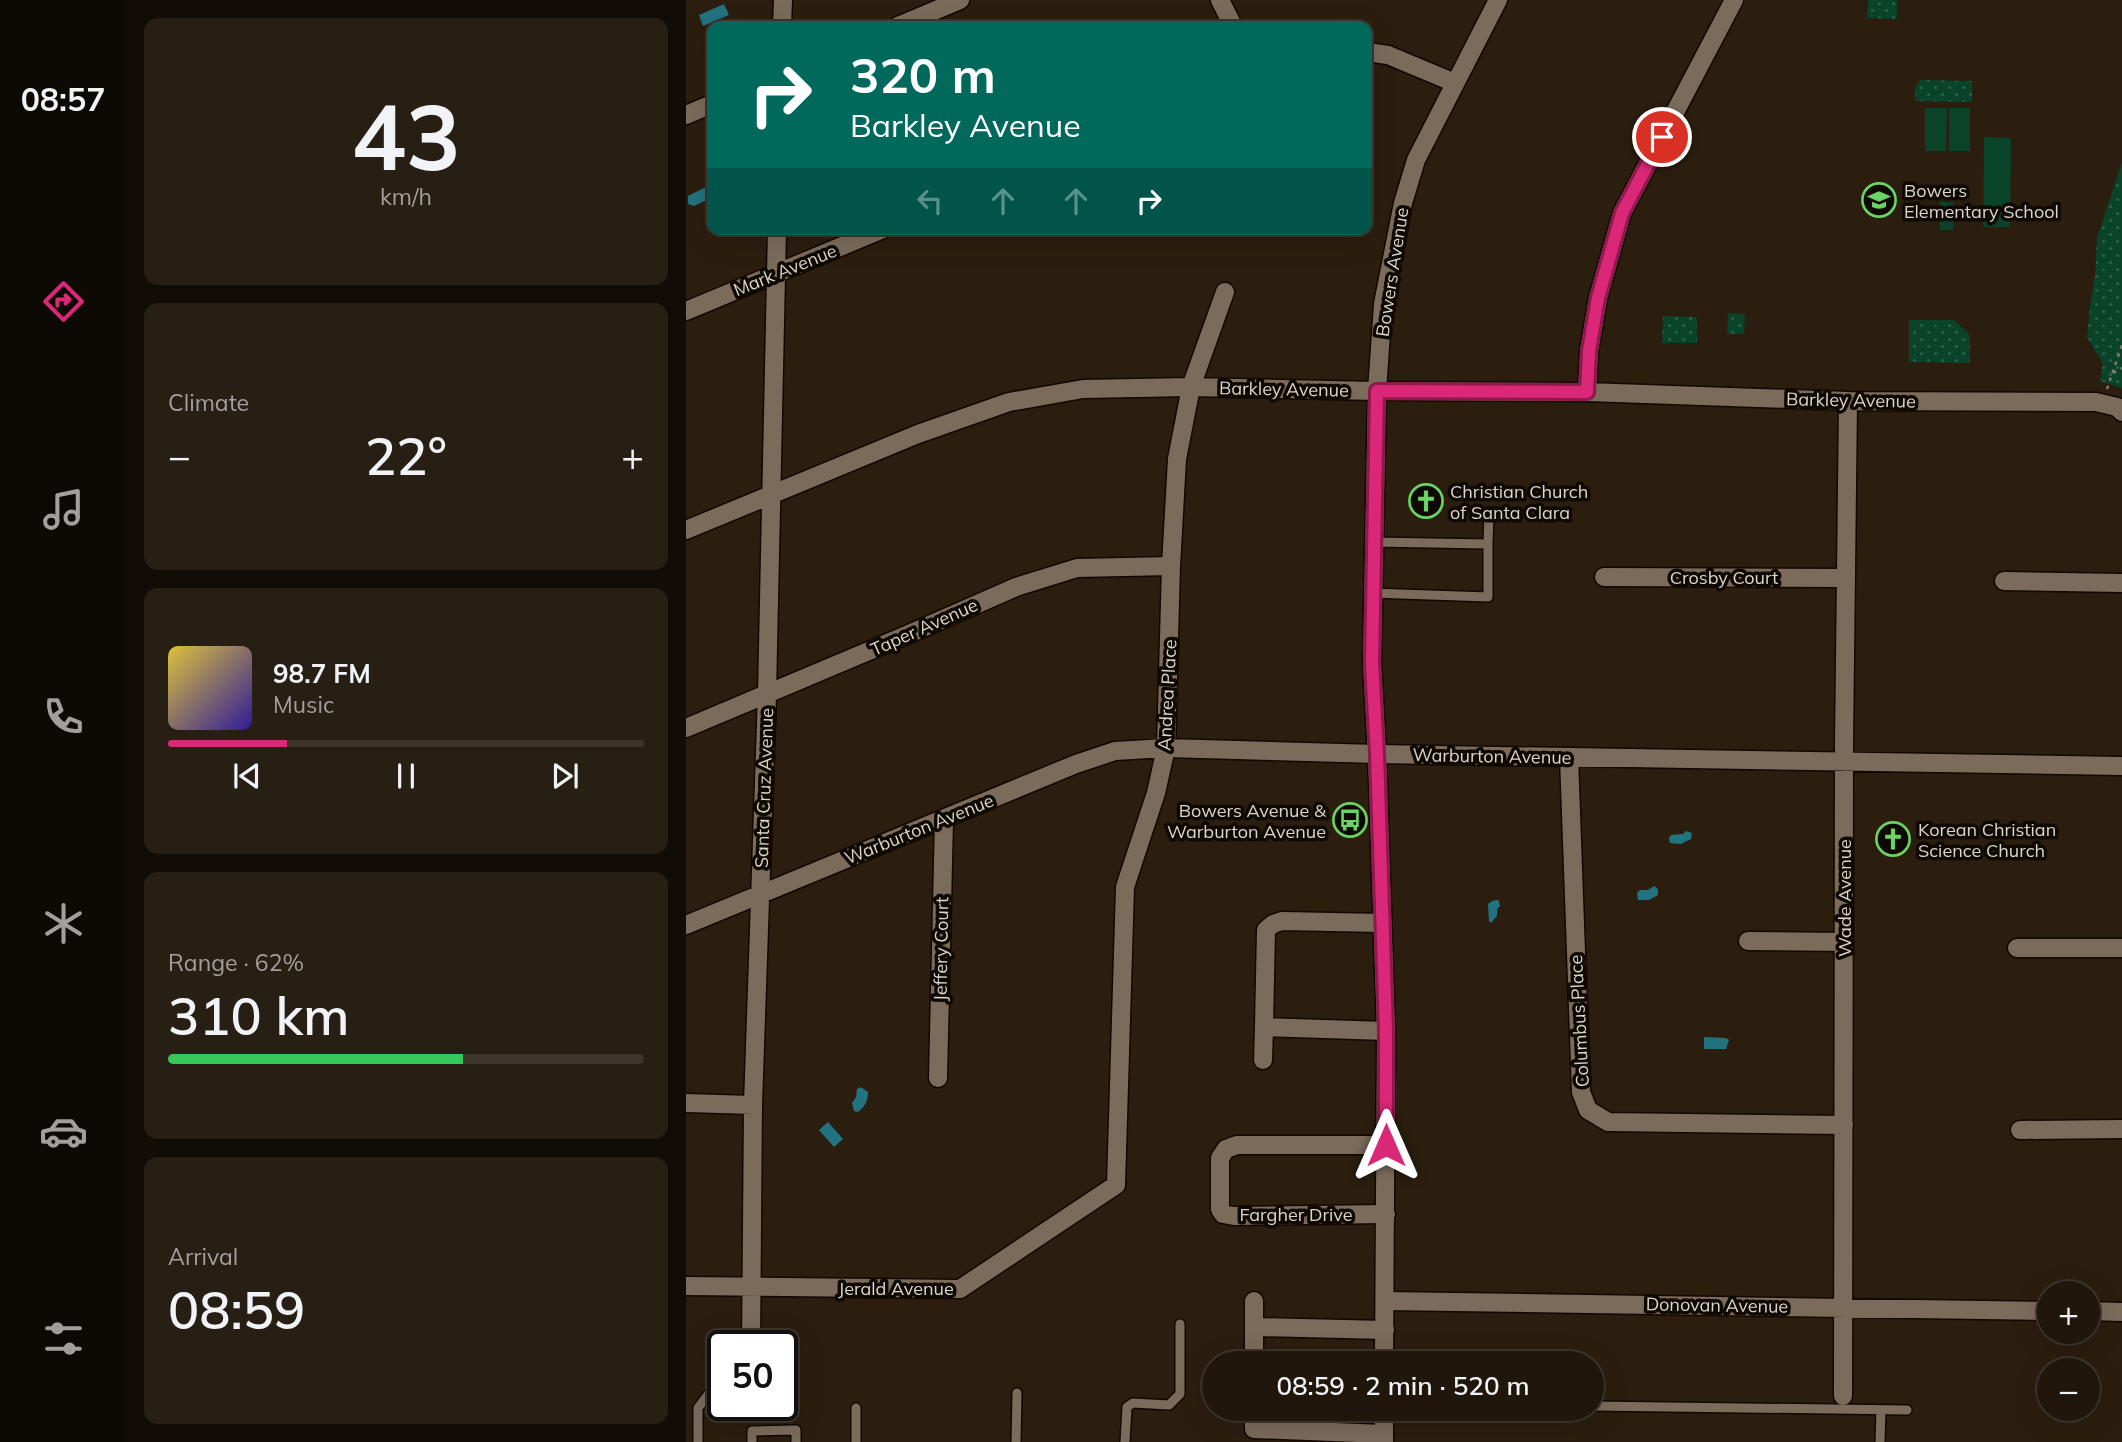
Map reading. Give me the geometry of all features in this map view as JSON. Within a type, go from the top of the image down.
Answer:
[{"type":"street","points":[[782,21],[783,0]]},
{"type":"street","points":[[910,21],[960,0]]},
{"type":"street","points":[[1220,0],[1230,21]]},
{"type":"street","name":"Bowers Avenue","points":[[1384,1351],[1386,1031],[1372,663],[1377,391],[1383,304],[1403,203],[1416,160],[1498,0]]},
{"type":"street","points":[[1587,392],[1589,351],[1598,298],[1622,213],[1734,0]]},
{"type":"street","points":[[1372,53],[1388,55],[1455,83]]},
{"type":"street","points":[[686,115],[707,106]]},
{"type":"street","name":"Santa Cruz Avenue","points":[[751,1330],[753,1105],[767,694],[777,235]]},
{"type":"street","name":"Mark Avenue","points":[[686,311],[868,235]]},
{"type":"street","name":"Andrea Place","points":[[1116,1185],[1125,887],[1156,793],[1166,748],[1177,459],[1191,387],[1225,292]]},
{"type":"street","name":"Barkley Avenue","points":[[686,530],[918,434],[1009,402],[1083,389],[1191,387],[1587,392],[1848,401],[2096,402],[2120,409]]},
{"type":"street","name":"Wade Avenue","points":[[1843,1396],[1844,762],[1848,401]]},
{"type":"street","name":"Taper Avenue","points":[[686,728],[1028,583],[1077,568],[1171,566]]},
{"type":"street","name":"Crosby Court","points":[[1604,577],[1845,578]]},
{"type":"street","points":[[2004,580],[2122,583]]},
{"type":"street","name":"Warburton Avenue","points":[[686,925],[1076,764],[1115,751],[1166,748],[2122,766]]},
{"type":"street","name":"Columbus Place","points":[[1569,757],[1581,1092],[1588,1110],[1608,1122],[1844,1125]]},
{"type":"street","name":"Jeffery Court","points":[[938,1078],[944,820]]},
{"type":"street","points":[[1263,1060],[1266,930],[1282,921],[1381,923]]},
{"type":"street","points":[[1748,941],[1844,942]]},
{"type":"street","points":[[2017,948],[2122,948]]},
{"type":"street","points":[[1264,1027],[1386,1031]]},
{"type":"street","points":[[686,1103],[753,1105]]},
{"type":"street","points":[[2020,1129],[2122,1129]]},
{"type":"street","name":"Fargher Drive","points":[[1386,1145],[1237,1145],[1226,1149],[1220,1158],[1220,1209],[1223,1213],[1234,1216],[1386,1213]]},
{"type":"street","name":"Jerald Avenue","points":[[686,1286],[960,1289],[1116,1185]]},
{"type":"street","points":[[1254,1301],[1254,1351]]},
{"type":"street","name":"Donovan Avenue","points":[[1385,1301],[2037,1311]]},
{"type":"street","points":[[2100,1311],[2122,1312]]},
{"type":"street","points":[[1255,1327],[1385,1330]]},
{"type":"street","points":[[1254,1421],[1254,1429],[1384,1438]]},
{"type":"lane","points":[[1372,593],[1488,597],[1489,512]]},
{"type":"lane","points":[[1373,542],[1488,544]]},
{"type":"lane","points":[[1125,1442],[1127,1407],[1133,1403],[1169,1405],[1180,1394],[1180,1324]]},
{"type":"lane","points":[[1016,1442],[1017,1393]]},
{"type":"lane","points":[[698,1442],[698,1408],[707,1396]]},
{"type":"lane","points":[[1604,1406],[1907,1410]]},
{"type":"lane","points":[[856,1408],[856,1442]]},
{"type":"lane","points":[[1880,1442],[1881,1410]]},
{"type":"lane","points":[[752,1442],[752,1431],[796,1430],[796,1442]]},
{"type":"path","points":[[2096,402],[2109,386],[2122,345]]},
{"type":"path","points":[[2113,373],[2122,368]]},
{"type":"green space","points":[[1868,0],[1897,0],[1897,19],[1867,18]]},
{"type":"green space","points":[[1920,80],[1972,81],[1972,102],[1915,101],[1915,88]]},
{"type":"green space","points":[[1925,108],[1947,108],[1946,151],[1925,151]]},
{"type":"green space","points":[[1949,108],[1970,108],[1970,151],[1949,151]]},
{"type":"green space","points":[[1984,137],[2011,138],[2010,227],[1983,227]]},
{"type":"green space","points":[[2122,162],[2122,388],[2100,381],[2103,364],[2087,337],[2097,238]]},
{"type":"green space","points":[[1940,202],[1953,202],[1953,230],[1940,230]]},
{"type":"green space","points":[[1728,313],[1745,314],[1744,334],[1727,334]]},
{"type":"green space","points":[[1663,316],[1697,317],[1697,343],[1662,343]]},
{"type":"green space","points":[[1909,320],[1954,320],[1970,335],[1970,363],[1909,362]]},
{"type":"water","points":[[724,4],[729,15],[707,21],[703,26],[699,15]]},
{"type":"water","points":[[707,186],[707,200],[694,206],[688,204],[688,196]]},
{"type":"water","points":[[1686,831],[1692,833],[1691,839],[1681,844],[1670,843],[1671,835],[1683,834]]},
{"type":"water","points":[[1654,886],[1658,889],[1658,895],[1649,900],[1638,900],[1637,893],[1640,890],[1648,890]]},
{"type":"water","points":[[1497,900],[1500,906],[1491,923],[1488,904]]},
{"type":"water","points":[[1704,1037],[1729,1040],[1726,1049],[1704,1049]]},
{"type":"water","points":[[861,1087],[868,1095],[866,1104],[858,1112],[854,1111],[852,1103],[857,1089]]},
{"type":"water","points":[[828,1122],[843,1139],[834,1147],[819,1130]]},
{"type":"place","name":"Bowers Elementary School","points":[[1879,200]]},
{"type":"place","name":"Christian Church of Santa Clara","points":[[1426,501]]},
{"type":"place","name":"Bowers Avenue & Warburton Avenue","points":[[1350,820]]},
{"type":"place","name":"Korean Christian Science Church","points":[[1893,839]]},
{"type":"route","points":[[1386,1145],[1386,1031],[1372,663],[1377,391],[1587,392],[1589,351],[1598,298],[1622,213],[1662,137]]}]
